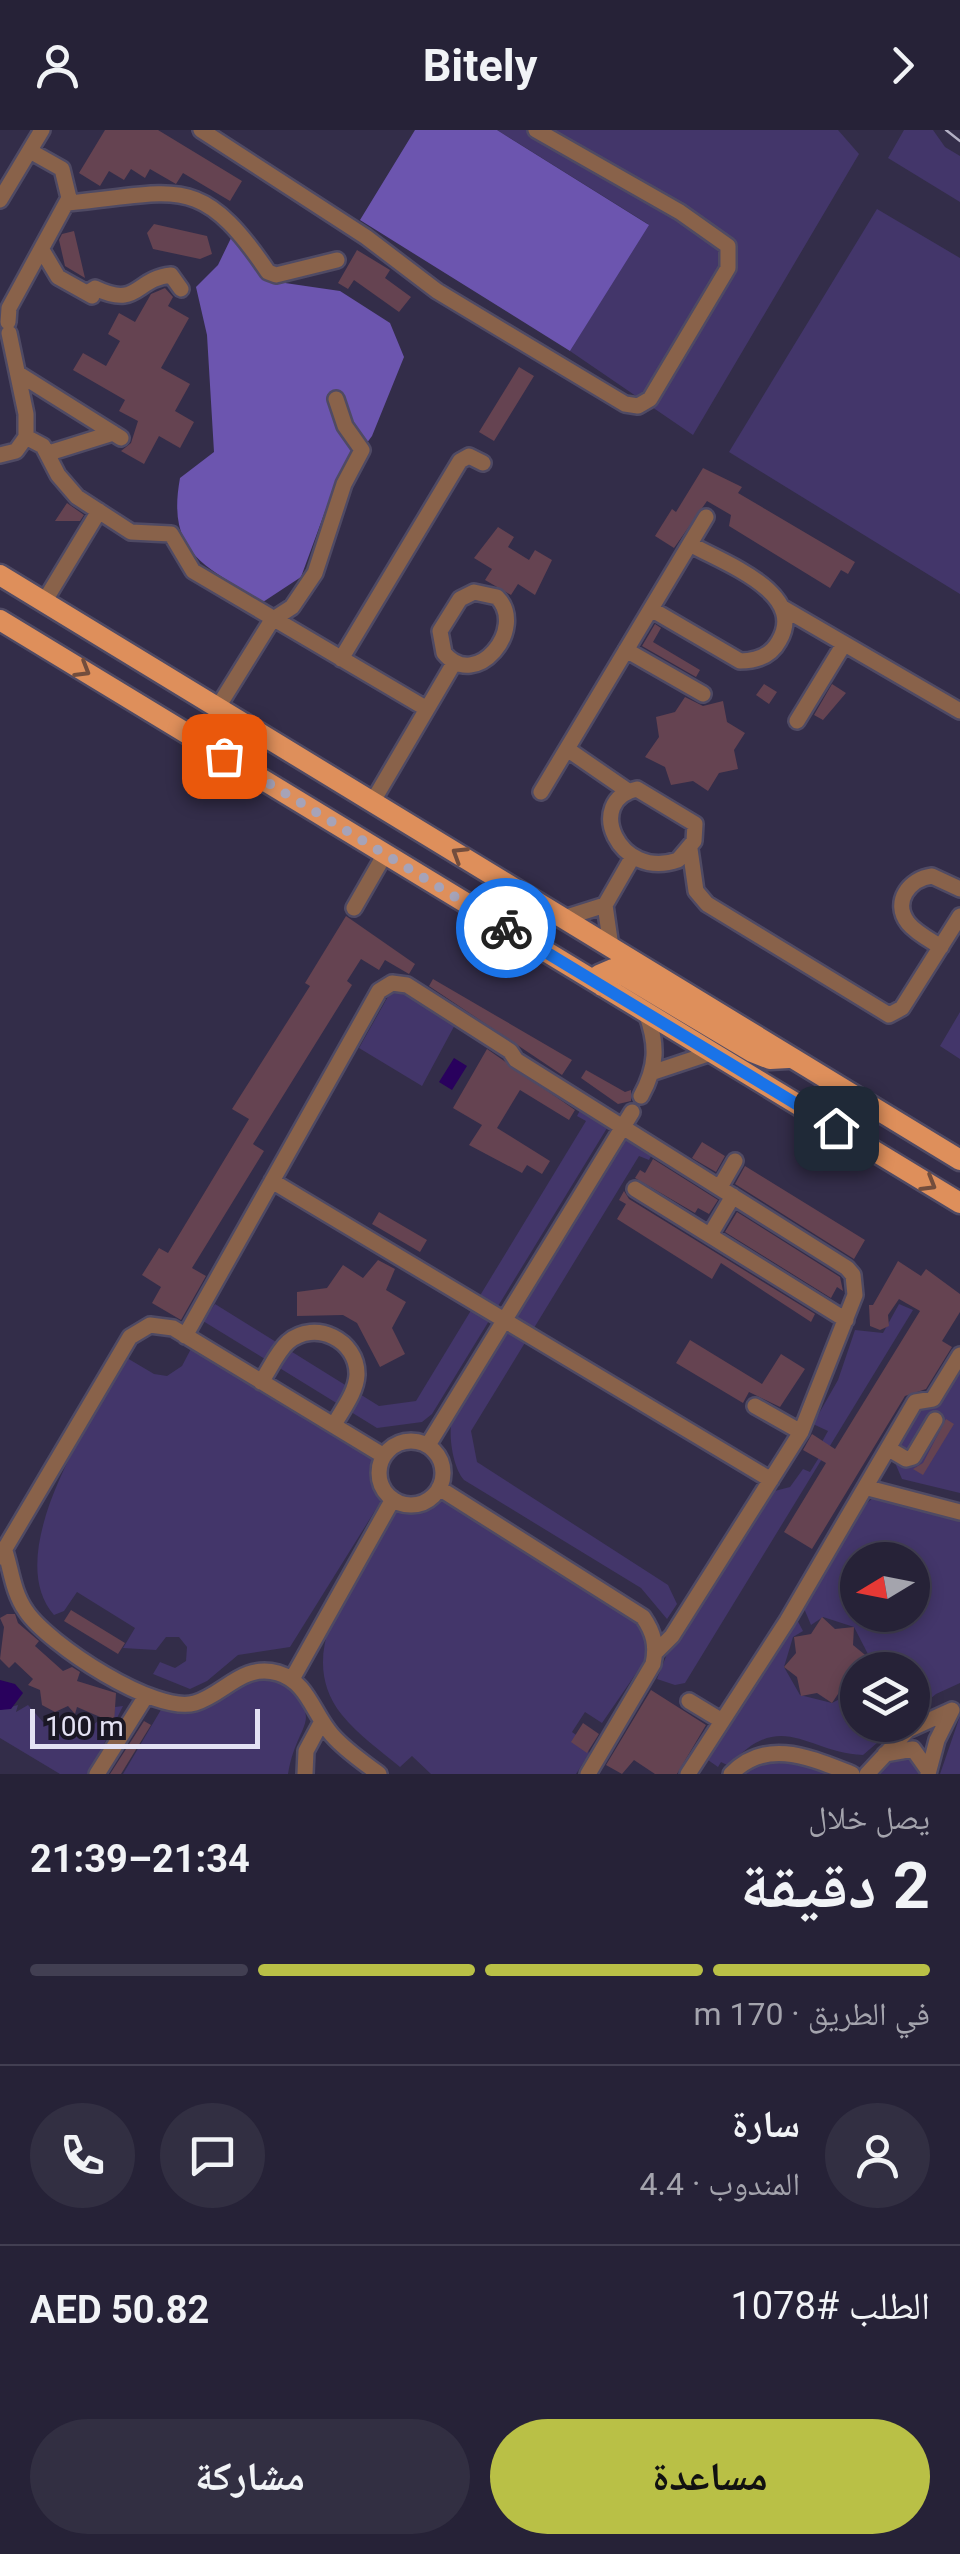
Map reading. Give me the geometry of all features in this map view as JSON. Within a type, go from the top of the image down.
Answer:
[{"type":"main road","points":[[0,575],[960,1160]]},
{"type":"main road","points":[[0,620],[960,1203]]},
{"type":"main road","points":[[602,986],[598,975],[614,969],[761,1056],[790,1057]]},
{"type":"street","points":[[0,200],[42,130]]},
{"type":"street","points":[[201,130],[366,236],[437,291],[625,404],[638,406],[650,399],[728,268],[728,246],[680,212],[536,130]]},
{"type":"street","points":[[0,455],[16,450],[26,437],[9,308],[68,203],[62,169],[30,151]]},
{"type":"street","points":[[144,196],[154,178]]},
{"type":"street","points":[[68,203],[177,194],[211,204],[229,218],[268,272],[276,275],[337,260]]},
{"type":"street","points":[[42,250],[58,277],[110,306]]},
{"type":"street","points":[[86,293],[95,288],[122,297],[165,275],[177,278],[181,288]]},
{"type":"street","points":[[19,374],[117,436],[48,453]]},
{"type":"street","points":[[218,707],[272,620],[292,608],[315,573],[344,484],[362,450],[345,426],[336,399]]},
{"type":"street","points":[[26,437],[48,453],[67,487],[99,511],[137,534],[170,534],[193,571],[428,709]]},
{"type":"street","points":[[340,659],[460,462],[469,456],[482,463]]},
{"type":"street","points":[[44,602],[99,511]]},
{"type":"street","points":[[541,792],[706,517]]},
{"type":"street","points":[[690,544],[769,590],[782,608],[960,711]]},
{"type":"street","points":[[482,591],[497,597],[508,618],[504,634],[482,662],[468,667],[454,663],[440,646],[443,624],[466,594],[482,591]]},
{"type":"street","points":[[651,609],[740,661],[762,658],[779,642],[782,608]]},
{"type":"street","points":[[796,722],[844,644]]},
{"type":"street","points":[[626,650],[702,694]]},
{"type":"street","points":[[373,801],[454,663]]},
{"type":"street","points":[[567,749],[628,791],[646,792],[691,818],[695,832],[690,849],[696,890],[707,904],[889,1015],[902,1008],[960,916]]},
{"type":"street","points":[[628,791],[616,803],[611,819],[619,845],[632,858],[651,864],[670,863],[690,849]]},
{"type":"street","points":[[354,908],[385,854]]},
{"type":"street","points":[[611,947],[604,905],[632,858]]},
{"type":"street","points":[[941,947],[909,924],[902,909],[905,893],[916,880],[932,876],[960,890]]},
{"type":"street","points":[[564,918],[604,905]]},
{"type":"street","points":[[185,1336],[379,991],[392,983],[407,986],[627,1119],[727,1192],[847,1268],[856,1285],[801,1432],[667,1642],[655,1653]]},
{"type":"street","points":[[641,1096],[654,1072],[655,1042],[646,1014]]},
{"type":"street","points":[[654,1072],[711,1052]]},
{"type":"street","points":[[428,1445],[627,1119]]},
{"type":"street","points":[[710,1236],[736,1161]]},
{"type":"street","points":[[272,1181],[771,1480]]},
{"type":"street","points":[[635,1189],[846,1320]]},
{"type":"street","points":[[379,1774],[360,1769],[321,1723],[307,1695],[292,1680],[273,1672],[247,1674],[192,1704],[176,1706],[146,1696],[39,1627],[15,1591],[2,1551],[130,1337],[139,1329],[162,1325],[185,1336],[384,1456]]},
{"type":"street","points":[[262,1382],[294,1338],[310,1332],[334,1336],[352,1354],[357,1371],[353,1392],[334,1426]]},
{"type":"street","points":[[688,1774],[868,1488],[915,1402],[933,1399],[960,1355]]},
{"type":"street","points":[[754,1406],[801,1432]]},
{"type":"street","points":[[889,1449],[906,1459],[913,1457],[935,1420]]},
{"type":"street","points":[[399,1443],[428,1445],[443,1470],[439,1488],[424,1502],[393,1499],[381,1484],[384,1456],[399,1443]]},
{"type":"street","points":[[439,1488],[643,1617],[653,1634],[655,1653],[648,1674],[588,1774]]},
{"type":"street","points":[[868,1488],[960,1512]]},
{"type":"street","points":[[292,1680],[393,1499]]},
{"type":"street","points":[[97,1774],[146,1696]]},
{"type":"street","points":[[689,1701],[722,1721]]},
{"type":"street","points":[[867,1774],[908,1730],[956,1707]]},
{"type":"street","points":[[928,1773],[937,1740],[956,1707]]},
{"type":"street","points":[[305,1774],[306,1751],[321,1723]]},
{"type":"street","points":[[885,1754],[903,1747],[912,1750],[920,1755],[928,1773]]},
{"type":"street","points":[[731,1774],[750,1760],[780,1752],[796,1753],[852,1774]]},
{"type":"shaded area","points":[[415,130],[497,130],[649,225],[570,351],[360,220]]},
{"type":"shaded area","points":[[497,130],[838,130],[859,154],[693,435],[570,351],[648,224]]},
{"type":"shaded area","points":[[904,130],[933,130],[945,147],[960,156],[960,202],[888,158]]},
{"type":"shaded area","points":[[877,209],[960,258],[960,594],[729,452]]},
{"type":"shaded area","points":[[232,236],[285,283],[340,291],[390,323],[404,357],[372,436],[334,487],[301,577],[263,602],[195,555],[179,525],[177,504],[180,478],[214,452],[207,335],[196,287],[218,265]]},
{"type":"shaded area","points":[[394,986],[458,1019],[422,1086],[359,1048]]},
{"type":"shaded area","points":[[960,1012],[960,1059],[940,1046]]},
{"type":"shaded area","points":[[454,1058],[467,1066],[452,1090],[439,1082]]},
{"type":"shaded area","points":[[586,1099],[615,1115],[432,1414],[422,1422],[377,1428],[203,1321],[215,1304],[379,1406],[416,1401],[586,1121],[577,1116]]},
{"type":"shaded area","points":[[633,1128],[657,1144],[649,1160],[639,1156],[471,1431],[477,1462],[668,1585],[677,1604],[667,1619],[641,1588],[464,1480],[451,1442],[452,1420]]},
{"type":"shaded area","points":[[899,1304],[913,1310],[685,1683],[675,1685],[657,1679],[667,1654],[767,1493],[790,1487],[803,1469],[810,1472],[823,1451],[818,1449],[828,1431],[813,1424],[838,1380],[855,1330],[883,1333]]},
{"type":"shaded area","points":[[194,1343],[375,1456],[383,1489],[381,1501],[290,1647],[238,1655],[207,1681],[190,1689],[153,1674],[160,1662],[175,1668],[186,1661],[187,1647],[179,1637],[166,1637],[156,1650],[123,1648],[135,1628],[77,1592],[64,1611],[54,1615],[40,1589],[38,1557],[44,1522],[57,1486],[127,1358],[154,1374],[167,1376],[182,1366]]},
{"type":"shaded area","points":[[960,1357],[960,1493],[902,1479],[893,1458],[930,1389],[935,1393]]},
{"type":"shaded area","points":[[438,1494],[645,1624],[648,1656],[602,1723],[585,1712],[572,1732],[587,1743],[589,1754],[576,1774],[431,1774],[412,1756],[400,1767],[348,1722],[328,1690],[323,1664],[326,1637],[349,1585],[406,1500],[423,1502]]},
{"type":"shaded area","points":[[874,1497],[960,1508],[960,1683],[930,1699],[930,1652],[867,1652],[857,1632],[930,1632],[930,1542],[840,1542],[858,1511]]},
{"type":"shaded area","points":[[840,1542],[840,1622],[823,1617],[811,1625],[803,1606]]},
{"type":"shaded area","points":[[795,1616],[803,1631],[793,1637],[784,1667],[800,1695],[832,1703],[840,1699],[840,1742],[878,1742],[863,1755],[779,1736],[747,1749],[729,1766],[721,1762],[718,1767],[708,1760]]},
{"type":"shaded area","points":[[275,1673],[305,1713],[306,1721],[288,1774],[123,1774],[162,1708],[186,1708],[230,1683]]},
{"type":"shaded area","points":[[0,1680],[15,1684],[23,1693],[11,1709],[0,1710]]},
{"type":"shaded area","points":[[18,1705],[16,1712],[28,1705],[43,1722],[93,1725],[99,1720],[113,1722],[115,1707],[123,1706],[89,1774],[60,1774],[0,1738],[0,1710]]},
{"type":"shaded area","points":[[960,1716],[960,1774],[940,1774]]},
{"type":"shaded area","points":[[775,1749],[853,1774],[746,1774],[746,1769]]},
{"type":"shaded area","points":[[909,1750],[919,1758],[921,1774],[878,1774],[894,1757]]},
{"type":"building","points":[[105,130],[158,130],[242,181],[230,201],[183,173],[176,184],[150,169],[145,178],[131,169],[124,180],[109,171],[100,186],[79,173]]},
{"type":"building","points":[[154,224],[207,236],[212,254],[200,259],[153,249],[147,233]]},
{"type":"building","points":[[74,231],[85,278],[65,266],[59,240],[62,234]]},
{"type":"building","points":[[357,250],[390,270],[385,278],[411,297],[399,312],[354,280],[348,289],[338,283]]},
{"type":"building","points":[[165,288],[173,297],[168,306],[189,318],[161,368],[190,384],[175,411],[194,422],[180,448],[159,436],[144,464],[121,451],[131,443],[138,421],[119,411],[125,400],[73,370],[83,353],[106,366],[120,341],[108,334],[119,313],[135,322],[151,294]]},
{"type":"building","points":[[519,367],[534,376],[494,441],[479,432]]},
{"type":"building","points":[[703,468],[742,487],[738,493],[855,562],[848,574],[841,570],[830,588],[729,526],[731,515],[707,501],[674,548],[655,536],[672,509],[676,512]]},
{"type":"building","points":[[67,503],[84,515],[80,521],[55,521]]},
{"type":"building","points":[[498,527],[514,537],[508,547],[529,560],[535,550],[552,560],[535,595],[518,584],[511,595],[485,580],[492,569],[474,558]]},
{"type":"building","points":[[655,624],[661,628],[653,642],[700,670],[696,677],[642,646]]},
{"type":"building","points":[[764,684],[777,692],[769,704],[756,695]]},
{"type":"building","points":[[832,684],[846,693],[823,720],[814,715]]},
{"type":"building","points":[[685,697],[703,706],[723,701],[727,722],[745,733],[734,750],[738,769],[719,773],[708,791],[693,781],[671,785],[665,767],[645,757],[659,737],[656,717],[675,712]]},
{"type":"building","points":[[346,916],[415,964],[409,974],[385,960],[379,970],[361,959],[347,981],[352,985],[253,1144],[264,1151],[192,1268],[206,1276],[181,1320],[152,1303],[161,1287],[142,1275],[159,1248],[168,1253],[249,1119],[232,1109],[310,986],[305,983]]},
{"type":"building","points":[[433,979],[572,1060],[562,1075],[429,986]]},
{"type":"building","points":[[487,1049],[575,1110],[569,1120],[520,1090],[497,1128],[550,1161],[542,1174],[527,1165],[522,1173],[469,1145],[482,1125],[453,1108]]},
{"type":"building","points":[[586,1070],[625,1092],[631,1090],[631,1101],[618,1104],[581,1078]]},
{"type":"building","points":[[702,1142],[725,1156],[716,1172],[692,1158]]},
{"type":"building","points":[[653,1159],[718,1200],[709,1214],[698,1208],[695,1213],[635,1178],[640,1170],[645,1173]]},
{"type":"building","points":[[745,1166],[865,1240],[854,1259],[735,1184]]},
{"type":"building","points":[[624,1191],[629,1199],[815,1314],[811,1322],[721,1263],[712,1279],[617,1219],[626,1204],[619,1200]]},
{"type":"building","points":[[379,1212],[427,1240],[420,1252],[372,1224]]},
{"type":"building","points":[[737,1212],[840,1277],[843,1291],[837,1287],[831,1298],[725,1232]]},
{"type":"building","points":[[378,1260],[395,1269],[386,1290],[406,1302],[392,1328],[405,1354],[380,1367],[357,1323],[343,1315],[297,1316],[297,1292],[327,1288],[343,1265],[363,1278]]},
{"type":"building","points":[[898,1261],[921,1276],[926,1269],[960,1294],[960,1312],[942,1341],[952,1347],[926,1389],[905,1396],[812,1549],[784,1532],[826,1463],[803,1450],[812,1434],[835,1449],[920,1311],[899,1299],[888,1315],[889,1326],[880,1330],[870,1326],[869,1305],[873,1305]]},
{"type":"building","points":[[690,1340],[762,1384],[781,1354],[805,1369],[780,1407],[749,1392],[743,1403],[676,1363]]},
{"type":"building","points":[[946,1419],[954,1424],[923,1475],[913,1469],[923,1463]]},
{"type":"building","points":[[71,1610],[125,1643],[118,1654],[64,1621]]},
{"type":"building","points":[[15,1614],[18,1623],[39,1641],[35,1646],[63,1671],[72,1667],[80,1672],[77,1681],[116,1693],[114,1723],[77,1707],[75,1714],[68,1706],[55,1712],[42,1705],[40,1690],[28,1685],[33,1679],[15,1662],[9,1668],[0,1659],[4,1627],[0,1618]]},
{"type":"building","points":[[822,1617],[840,1632],[854,1632],[853,1645],[862,1652],[840,1652],[840,1691],[832,1703],[817,1693],[801,1696],[797,1677],[784,1667],[796,1653],[794,1637],[811,1634]]},
{"type":"building","points":[[651,1690],[706,1725],[677,1774],[655,1774],[634,1760],[622,1774],[606,1765]]},
{"type":"building","points":[[144,1721],[151,1725],[121,1774],[110,1774]]},
{"type":"building","points":[[583,1723],[599,1734],[587,1753],[571,1742]]},
{"type":"tram line","points":[[946,130],[960,141]]},
{"type":"way so far","points":[[224,756],[506,928]]},
{"type":"route","points":[[506,928],[836,1128]]}]
